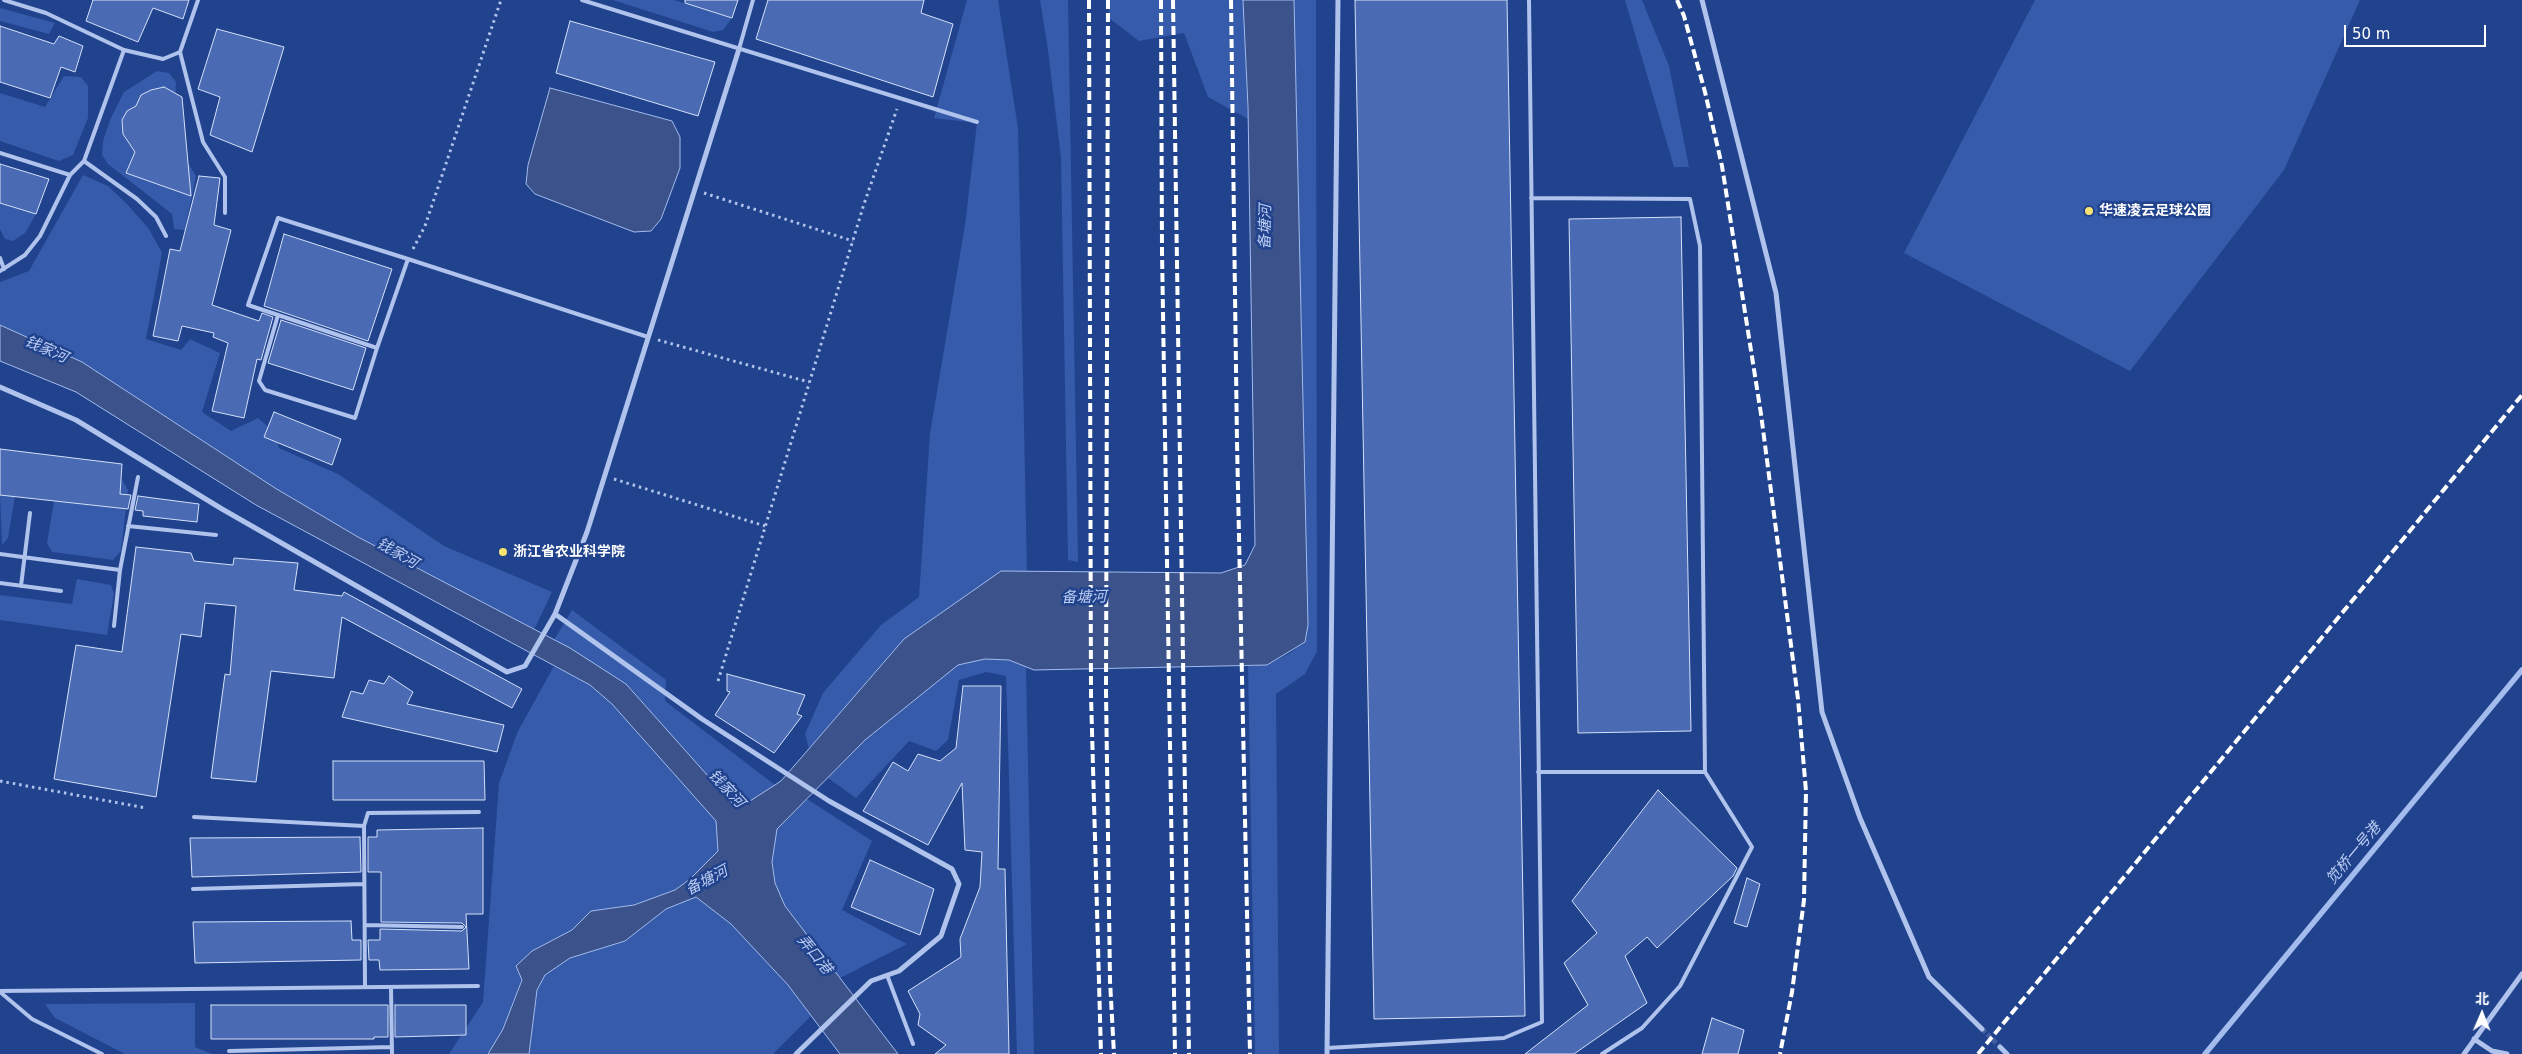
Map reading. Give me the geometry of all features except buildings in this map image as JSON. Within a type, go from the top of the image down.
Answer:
[{"type":"street","points":[[1327,1051],[1338,0]]},
{"type":"street","points":[[1702,0],[1776,293],[1822,712],[1860,818],[1928,977],[1982,1029]]},
{"type":"street","points":[[0,387],[76,420],[222,509],[507,672],[525,666],[555,614],[587,532],[739,49]]},
{"type":"street","points":[[555,614],[674,700],[830,801],[952,869],[959,884],[941,936],[899,971],[871,981],[796,1054]]},
{"type":"street","points":[[2464,1054],[2522,974]]},
{"type":"street","points":[[2474,1039],[2492,1051],[2507,1054]]},
{"type":"street","points":[[2000,1047],[2007,1054]]},
{"type":"lane","points":[[4,0],[46,13],[124,50],[163,59],[180,52]]},
{"type":"lane","points":[[198,0],[180,52],[203,142],[225,177],[225,213]]},
{"type":"lane","points":[[582,0],[977,122]]},
{"type":"lane","points":[[739,49],[753,0]]},
{"type":"lane","points":[[1327,1051],[1504,1038],[1542,1022],[1528,0]]},
{"type":"lane","points":[[0,258],[2,270],[26,254],[40,236],[70,175],[84,161],[124,50]]},
{"type":"lane","points":[[0,153],[70,175]]},
{"type":"lane","points":[[84,161],[137,199],[156,217],[166,236]]},
{"type":"lane","points":[[1531,198],[1690,199],[1700,246],[1705,772],[1752,847],[1680,986],[1642,1028],[1602,1054]]},
{"type":"lane","points":[[377,348],[248,305],[278,218],[648,337]]},
{"type":"lane","points":[[278,315],[259,381],[265,390],[355,418],[408,259]]},
{"type":"lane","points":[[114,626],[120,570],[138,476]]},
{"type":"lane","points":[[21,586],[30,513]]},
{"type":"lane","points":[[128,526],[216,535]]},
{"type":"lane","points":[[0,554],[120,570]]},
{"type":"lane","points":[[0,583],[61,591]]},
{"type":"lane","points":[[1538,772],[1705,772]]},
{"type":"lane","points":[[365,987],[364,826],[368,814],[479,812]]},
{"type":"lane","points":[[194,817],[364,826]]},
{"type":"lane","points":[[194,889],[364,884]]},
{"type":"lane","points":[[365,925],[462,927]]},
{"type":"lane","points":[[887,975],[913,1044]]},
{"type":"lane","points":[[0,992],[478,986]]},
{"type":"lane","points":[[391,987],[392,1054]]},
{"type":"lane","points":[[0,992],[32,1019],[102,1054]]},
{"type":"lane","points":[[229,1051],[392,1047]]},
{"type":"path","points":[[408,259],[425,226],[502,0]]},
{"type":"path","points":[[718,681],[853,241],[900,99]]},
{"type":"path","points":[[694,190],[853,241]]},
{"type":"path","points":[[648,337],[809,382]]},
{"type":"path","points":[[604,476],[765,526]]},
{"type":"path","points":[[0,781],[146,808]]},
{"type":"shaded area","points":[[613,0],[674,0],[732,18],[723,30],[713,32]]},
{"type":"shaded area","points":[[967,0],[998,0],[1018,128],[1027,572],[1001,571],[904,639],[809,748],[805,734],[823,693],[881,625],[919,597],[930,433],[965,225],[977,123],[934,118]]},
{"type":"shaded area","points":[[1040,0],[1068,0],[1078,562],[1068,560],[1061,158]]},
{"type":"shaded area","points":[[1109,0],[1243,0],[1248,119],[1208,97],[1184,33],[1139,41],[1109,18]]},
{"type":"shaded area","points":[[1294,0],[1316,0],[1317,651],[1305,674],[1276,694],[1279,1054],[1255,1054],[1248,666],[1267,665],[1290,653],[1305,642],[1308,625]]},
{"type":"shaded area","points":[[1625,0],[1642,0],[1669,66],[1689,167],[1674,167]]},
{"type":"shaded area","name":"华速凌云足球公园","points":[[2035,0],[2360,0],[2284,170],[2130,371],[1904,253]]},
{"type":"shaded area","points":[[0,8],[55,23],[49,34],[0,21]]},
{"type":"shaded area","points":[[157,71],[169,73],[176,82],[173,139],[196,176],[185,230],[174,229],[172,214],[108,164],[102,155],[103,141],[110,120],[124,92]]},
{"type":"shaded area","points":[[64,76],[81,77],[88,86],[88,118],[73,155],[59,161],[0,141],[0,93],[45,107]]},
{"type":"shaded area","points":[[83,175],[108,186],[127,204],[149,229],[162,253],[146,339],[181,350],[190,339],[220,353],[202,412],[231,431],[258,418],[274,432],[279,448],[338,474],[444,546],[552,592],[534,630],[358,537],[275,488],[82,362],[0,326],[0,282],[29,271]]},
{"type":"shaded area","points":[[0,203],[36,214],[25,233],[13,241],[5,239],[0,229]]},
{"type":"shaded area","points":[[121,478],[128,490],[121,551],[113,560],[52,552],[47,543],[54,501],[118,508]]},
{"type":"shaded area","points":[[0,495],[15,496],[8,538],[2,545]]},
{"type":"shaded area","points":[[77,579],[111,585],[114,594],[107,635],[0,620],[0,595],[72,604]]},
{"type":"shaded area","points":[[572,610],[666,680],[665,701],[775,785],[750,801],[733,804],[626,684],[554,640]]},
{"type":"shaded area","points":[[985,659],[1009,660],[1026,667],[1034,1054],[1017,1054],[1006,676],[986,672],[959,680],[948,740],[936,751],[909,741],[856,798],[828,778],[865,740],[957,665]]},
{"type":"shaded area","points":[[554,666],[590,685],[612,704],[716,821],[718,851],[709,862],[675,890],[634,905],[591,911],[572,930],[532,951],[503,1029],[488,1054],[449,1054],[483,1002],[499,783],[518,731]]},
{"type":"shaded area","points":[[807,799],[872,841],[842,910],[907,944],[840,978],[785,906],[775,883],[772,862],[777,829]]},
{"type":"shaded area","points":[[696,897],[731,924],[788,985],[811,1016],[773,1054],[529,1054],[537,990],[545,975],[570,958],[625,941],[666,909]]},
{"type":"shaded area","points":[[195,1003],[195,1047],[212,1054],[125,1054],[55,1018],[45,1004]]},
{"type":"water","points":[[1243,0],[1294,0],[1308,625],[1305,642],[1267,665],[1034,670],[1009,660],[985,659],[958,665],[865,740],[777,829],[772,862],[775,883],[785,906],[898,1054],[840,1054],[788,985],[731,924],[696,897],[666,909],[625,941],[570,958],[545,975],[537,990],[529,1054],[488,1054],[503,1029],[522,980],[516,966],[532,951],[572,930],[591,911],[634,905],[675,890],[690,879],[718,851],[716,821],[612,704],[590,685],[256,505],[76,392],[0,361],[0,325],[82,362],[275,488],[358,537],[570,648],[626,684],[733,804],[750,801],[781,781],[904,639],[1001,571],[1221,573],[1245,565],[1255,545],[1248,107]]},
{"type":"water","points":[[550,88],[672,121],[680,137],[680,168],[661,219],[651,231],[634,232],[535,194],[526,184],[528,165]]},
{"type":"waterway","name":"笕桥一号港","points":[[2205,1054],[2522,670]]},
{"type":"tunnel","points":[[1982,1029],[2000,1047]]},
{"type":"railway","points":[[1089,0],[1091,695],[1101,1054]]},
{"type":"railway","points":[[1108,0],[1106,692],[1110,981],[1114,1054]]},
{"type":"railway","points":[[1161,0],[1162,251],[1175,1054]]},
{"type":"railway","points":[[1173,0],[1189,1054]]},
{"type":"railway","points":[[1231,0],[1237,442],[1250,1054]]},
{"type":"railway","points":[[1677,0],[1684,16],[1705,92],[1722,166],[1761,414],[1798,699],[1806,791],[1804,900],[1792,992],[1780,1054]]},
{"type":"railway","points":[[1978,1054],[2522,395]]},
{"type":"place","name":"华速凌云足球公园","points":[[2089,211]]},
{"type":"place","name":"浙江省农业科学院","points":[[503,552]]},
{"type":"water label","name":"备塘河","points":[[1266,227]]},
{"type":"water label","name":"钱家河","points":[[46,350]]},
{"type":"water label","name":"钱家河","points":[[397,554]]},
{"type":"water label","name":"备塘河","points":[[1084,598]]},
{"type":"water label","name":"钱家河","points":[[726,789]]},
{"type":"water label","name":"备塘河","points":[[707,881]]},
{"type":"water label","name":"弄口港","points":[[814,955]]}]
